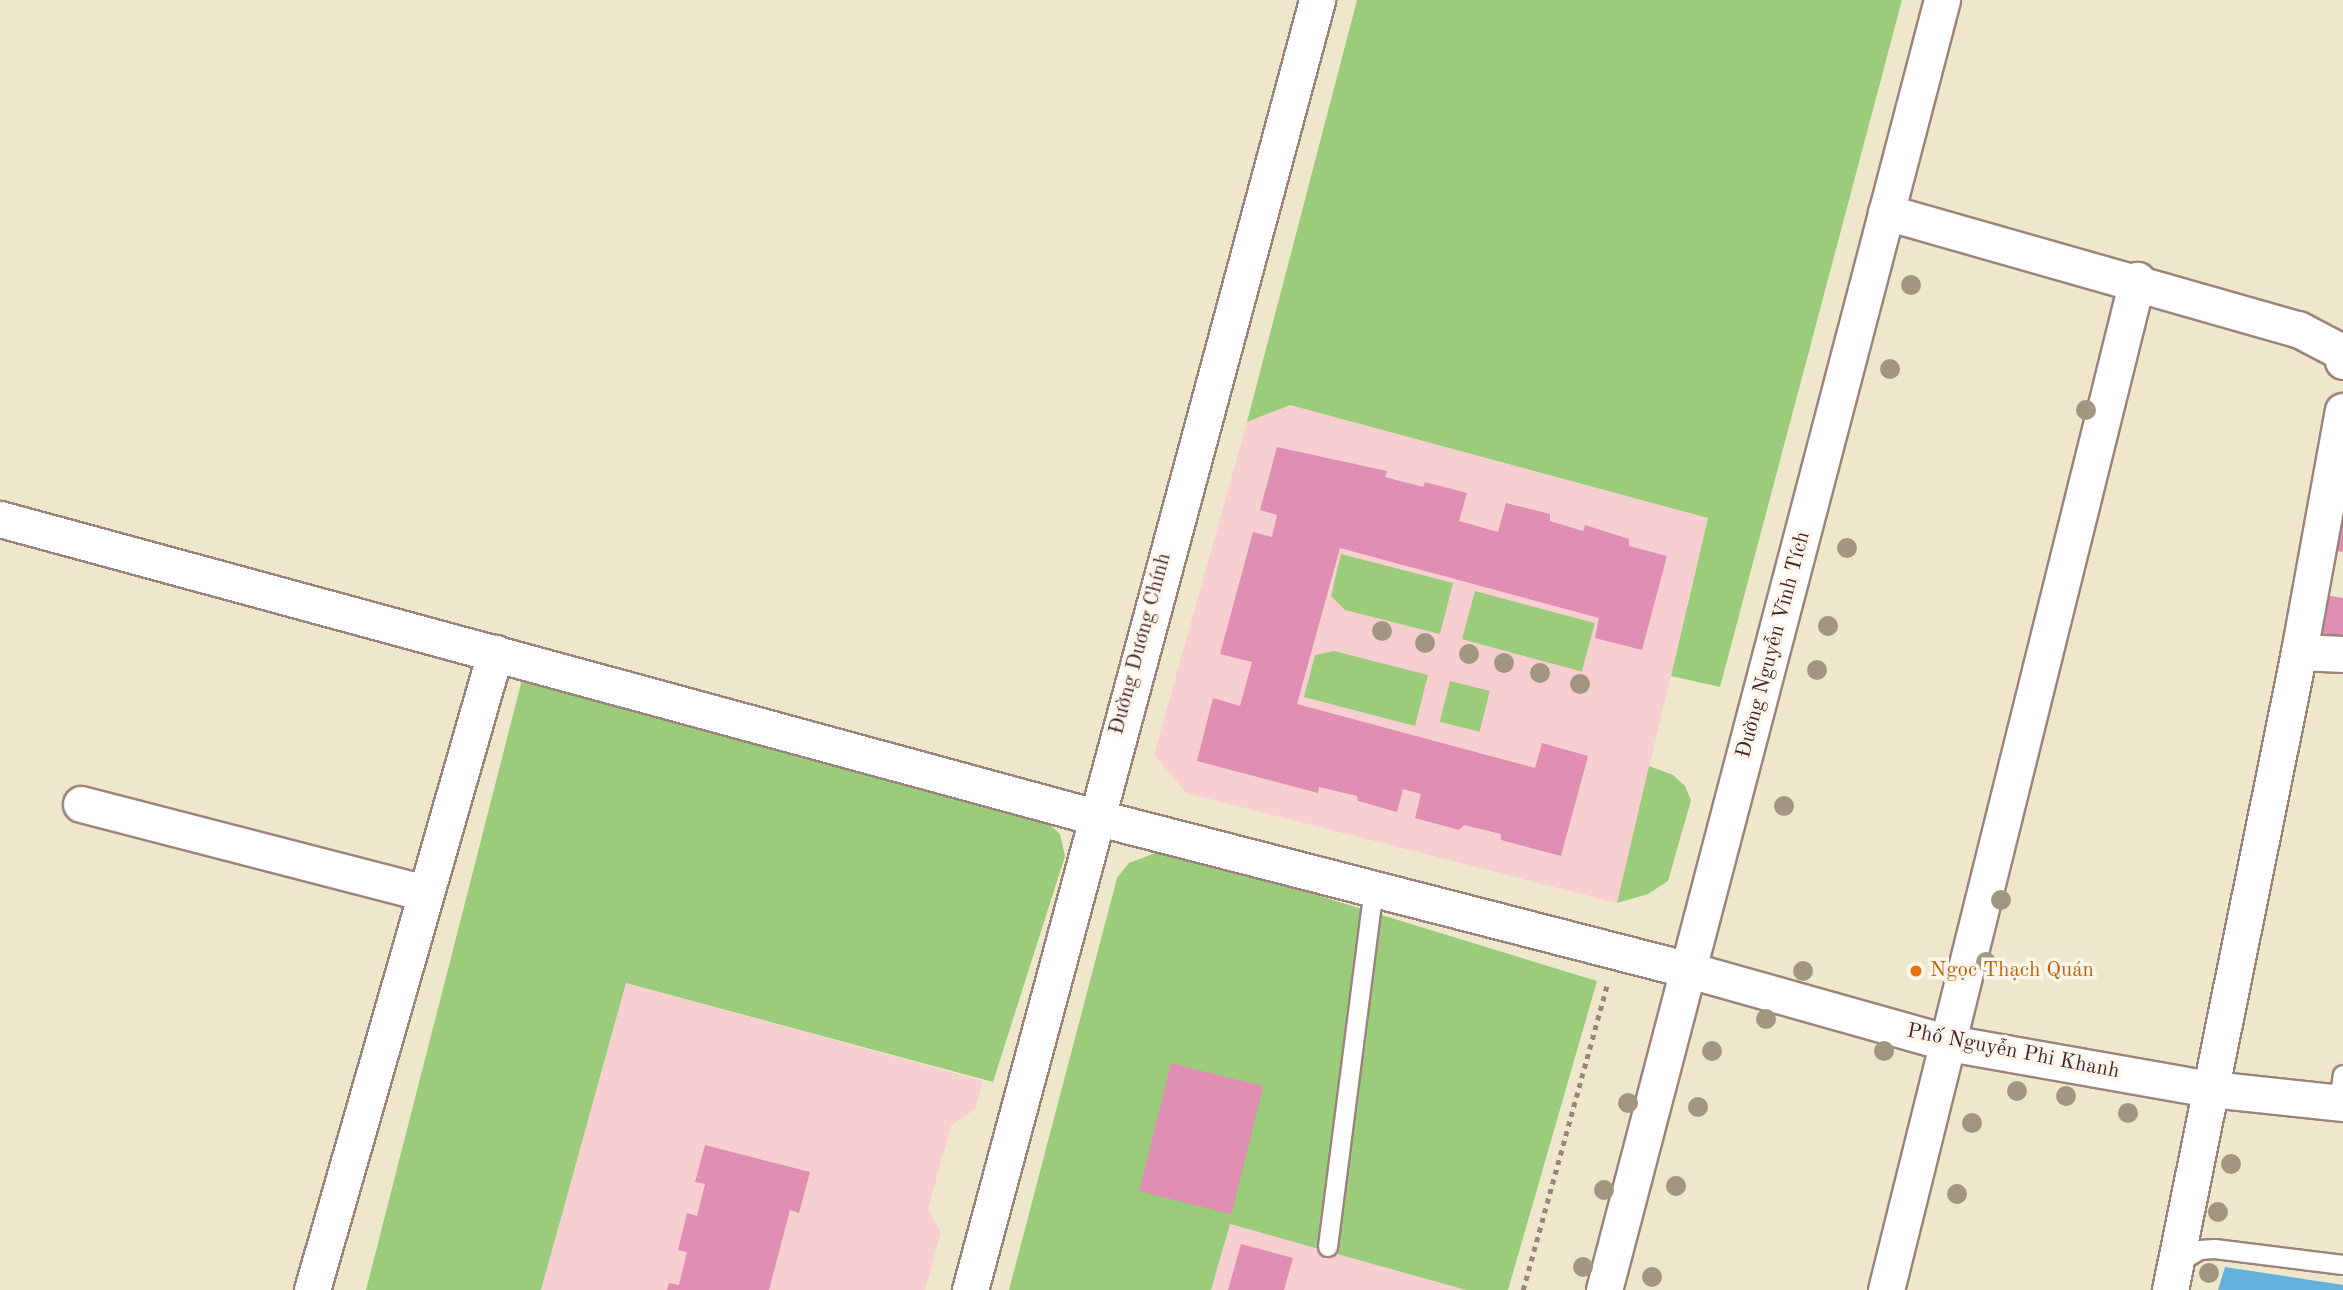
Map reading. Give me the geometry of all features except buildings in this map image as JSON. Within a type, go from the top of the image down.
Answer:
[{"type":"street","name":"Đường Dương Chính","points":[[970,1290],[1095,817],[1317,0]]},
{"type":"street","name":"Đường Nguyễn Vĩnh Tích","points":[[1604,1290],[1942,0]]},
{"type":"street","points":[[1886,212],[2137,280],[2298,329],[2343,355]]},
{"type":"street","points":[[1886,1290],[2137,280]]},
{"type":"street","points":[[2173,1278],[2299,652],[2343,411]]},
{"type":"street","name":"Phố Nguyễn Phi Khanh","points":[[0,519],[1095,817],[1617,950],[1948,1043],[2211,1089],[2342,1093]]},
{"type":"street","points":[[2299,652],[2343,654]]},
{"type":"street","points":[[312,1290],[495,653]]},
{"type":"street","points":[[81,804],[426,892]]},
{"type":"lane","points":[[1328,1247],[1374,886]]},
{"type":"lane","points":[[2173,1278],[2200,1250],[2215,1249],[2343,1265]]},
{"type":"path","points":[[1523,1290],[1617,950]]},
{"type":"shaded area","points":[[1290,405],[1708,518],[1617,903],[1186,793],[1154,755],[1247,422]]},
{"type":"shaded area","points":[[626,983],[983,1081],[975,1109],[951,1126],[928,1209],[941,1232],[925,1290],[541,1290]]},
{"type":"shaded area","points":[[1230,1224],[1466,1290],[1211,1290]]},
{"type":"green space","points":[[1357,0],[1902,0],[1720,687],[1671,676],[1708,518],[1290,405],[1247,422]]},
{"type":"green space","points":[[1341,554],[1453,583],[1440,634],[1345,610],[1331,596]]},
{"type":"green space","points":[[1475,591],[1595,623],[1582,671],[1462,639]]},
{"type":"green space","points":[[1334,651],[1428,675],[1415,726],[1304,697],[1315,655]]},
{"type":"green space","points":[[524,672],[1043,819],[1060,834],[1065,856],[993,1082],[626,983],[541,1290],[366,1290]]},
{"type":"green space","points":[[1450,681],[1490,691],[1480,732],[1440,722]]},
{"type":"green space","points":[[1649,766],[1673,775],[1685,786],[1691,800],[1668,881],[1648,894],[1617,903]]},
{"type":"green space","points":[[1166,849],[1597,981],[1508,1290],[1466,1290],[1230,1224],[1211,1290],[1009,1290],[1117,878],[1129,863]]},
{"type":"water","points":[[2225,1267],[2343,1285],[2343,1290],[2218,1290]]},
{"type":"place","name":"Ngọc Thạch Quán","points":[[1916,971]]}]
